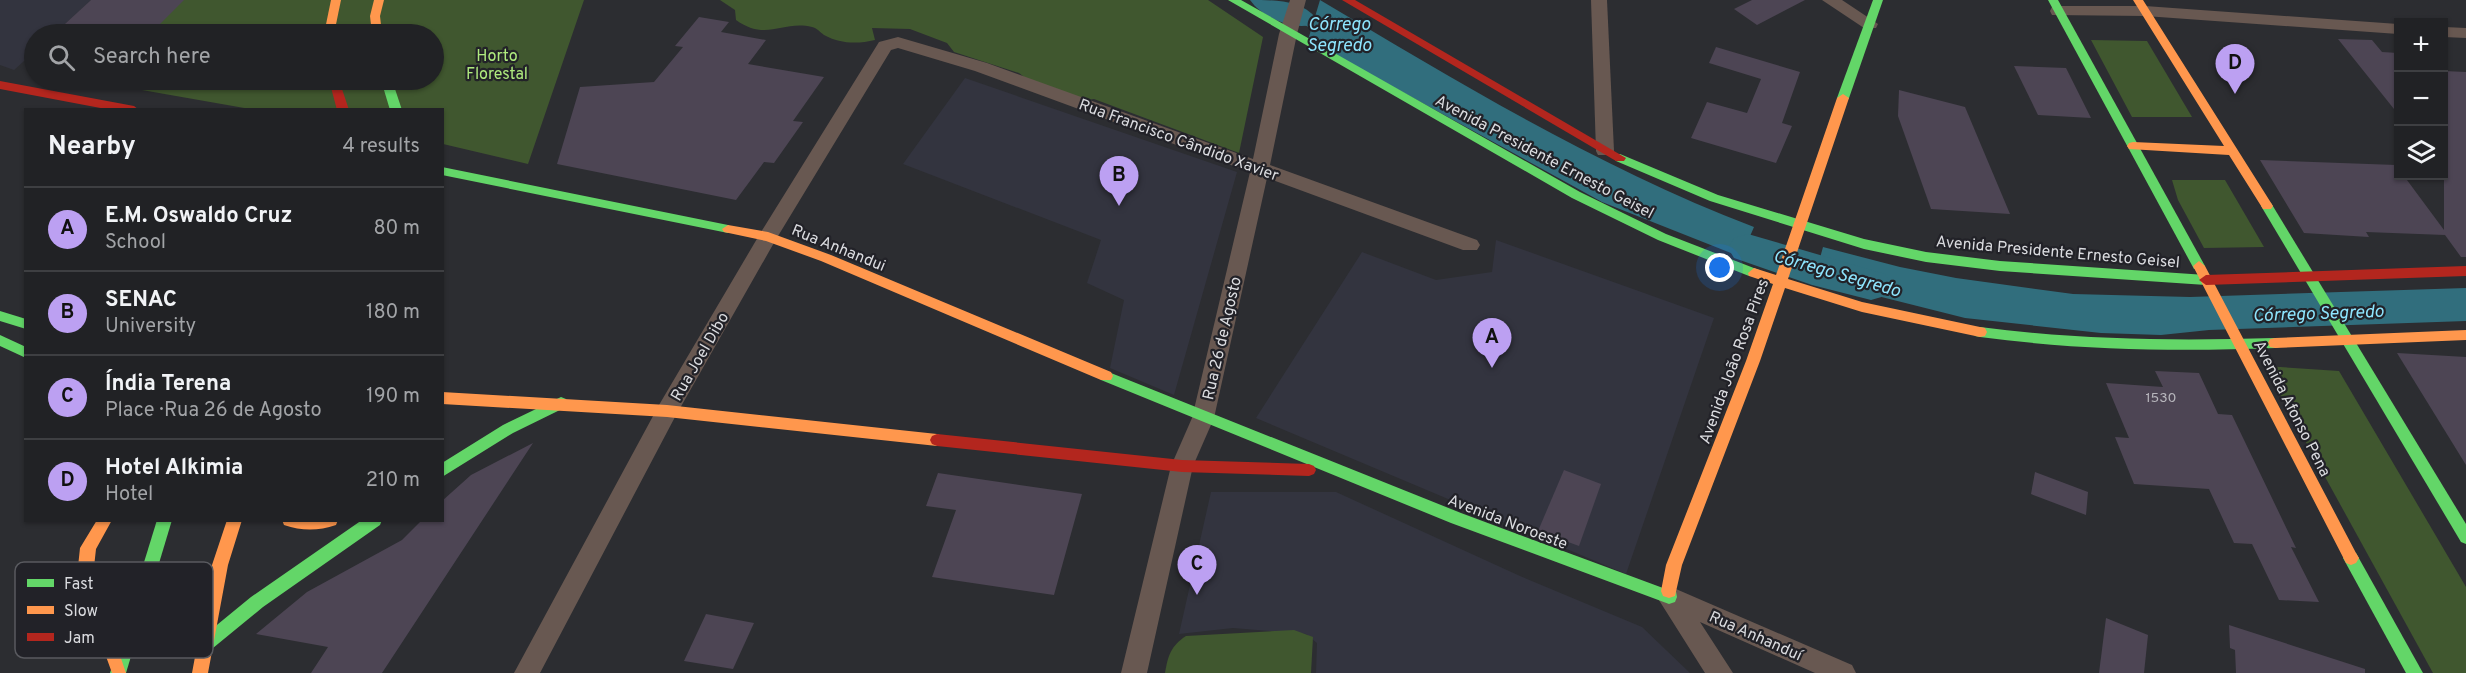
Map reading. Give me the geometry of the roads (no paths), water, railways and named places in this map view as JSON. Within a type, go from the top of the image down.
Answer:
[{"type":"main road","points":[[331,24],[336,0]]},
{"type":"main road","points":[[376,24],[375,16],[379,0]]},
{"type":"main road","name":"Avenida Presidente Ernesto Geisel","points":[[1233,0],[1614,214],[1682,246],[1935,324],[2009,337],[2086,344],[2242,345],[2466,335]]},
{"type":"main road","name":"Avenida Presidente Ernesto Geisel","points":[[1347,0],[1605,151],[1653,174],[1714,198],[1864,244],[1926,256],[2000,266],[2206,280],[2466,271]]},
{"type":"main road","name":"Avenida João Rosa Pires","points":[[1669,597],[1669,583],[1674,565],[1753,361],[1798,223],[1878,0]]},
{"type":"main road","name":"Avenida Afonso Pena","points":[[2055,5],[2235,332],[2358,571],[2415,673]]},
{"type":"main road","points":[[2141,6],[2234,151],[2466,537]]},
{"type":"main road","points":[[0,85],[24,89]]},
{"type":"main road","points":[[27,90],[123,108]]},
{"type":"main road","points":[[337,90],[342,108]]},
{"type":"main road","points":[[390,90],[395,108]]},
{"type":"main road","points":[[2133,146],[2234,151]]},
{"type":"main road","name":"Rua Anhandui","points":[[444,171],[768,237],[826,258],[1203,418]]},
{"type":"main road","points":[[0,316],[24,323]]},
{"type":"main road","points":[[0,340],[24,351]]},
{"type":"main road","name":"Avenida Noroeste","points":[[444,398],[561,403],[667,411],[1182,466],[1338,471]]},
{"type":"main road","points":[[444,470],[508,429],[561,403]]},
{"type":"main road","name":"Avenida Noroeste","points":[[1203,418],[1520,544],[1669,597]]},
{"type":"main road","points":[[86,562],[88,548],[104,522]]},
{"type":"main road","points":[[152,562],[164,522]]},
{"type":"main road","points":[[213,607],[220,566],[234,522]]},
{"type":"main road","points":[[300,522],[312,524],[322,522]]},
{"type":"main road","points":[[213,638],[256,602],[372,522]]},
{"type":"main road","points":[[200,673],[204,658]]},
{"type":"street","name":"Rua 26 de Agosto","points":[[1134,673],[1182,466],[1203,418],[1289,30],[1298,0]]},
{"type":"street","points":[[1599,0],[1605,151]]},
{"type":"street","points":[[1830,0],[1870,24]]},
{"type":"street","points":[[2055,5],[2141,6],[2394,29]]},
{"type":"street","points":[[2448,32],[2466,33]]},
{"type":"street","name":"Rua Francisco Cândido Xavier","points":[[885,46],[898,42],[946,56],[1470,245]]},
{"type":"street","name":"Rua Joel Dibo","points":[[527,673],[667,411],[768,237],[885,46]]},
{"type":"street","points":[[1669,597],[1719,673]]},
{"type":"street","name":"Rua Anhanduí","points":[[1669,597],[1843,673]]},
{"type":"water","name":"Córrego Segredo","points":[[1320,0],[1532,123],[1641,178],[1754,227],[1741,257],[1602,202],[1308,40]]},
{"type":"water","points":[[1823,247],[1900,267],[1956,278],[2073,294],[2190,297],[2466,288],[2466,321],[2209,330],[2161,335],[2101,333],[1965,318],[1814,280]]},
{"type":"waterway","name":"Córrego Segredo","points":[[1267,0],[1299,18]]},
{"type":"waterway","name":"Córrego Segredo","points":[[1299,18],[1319,30]]},
{"type":"waterway","name":"Córrego Segredo","points":[[1748,248],[1826,274],[1871,285]]},
{"type":"place","name":"Hotel Alkimia","points":[[2235,94]]},
{"type":"place","name":"SENAC","points":[[1119,206]]},
{"type":"place","name":"E.M. Oswaldo Cruz","points":[[1492,368]]},
{"type":"place","name":"Índia Terena","points":[[1197,595]]},
{"type":"park label","name":"Horto Florestal","points":[[497,64]]}]
